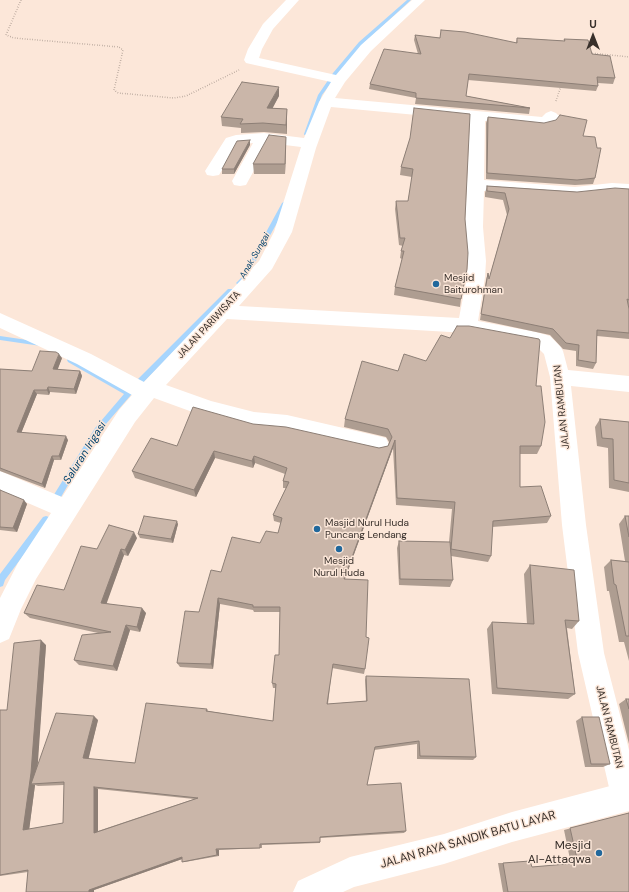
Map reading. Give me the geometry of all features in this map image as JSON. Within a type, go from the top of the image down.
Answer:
[{"type":"street","points":[[293,0],[268,27],[255,49],[251,60],[336,80]]},
{"type":"street","name":"JALAN PARIWISATA","points":[[0,630],[10,604],[27,571],[57,504],[127,416],[140,388],[222,312],[266,265],[275,249],[289,216],[310,143],[336,80],[366,48],[419,0]]},
{"type":"street","points":[[326,102],[542,122],[549,120],[551,116]]},
{"type":"street","points":[[467,326],[476,277],[475,185],[478,115]]},
{"type":"street","points":[[212,172],[232,142],[243,138],[264,138],[310,143]]},
{"type":"street","points":[[240,181],[264,138]]},
{"type":"street","points":[[475,185],[575,192],[612,188],[629,189]]},
{"type":"street","name":"JALAN RAMBUTAN","points":[[222,312],[467,326],[543,341],[553,350],[560,378],[574,525],[590,653],[627,796]]},
{"type":"street","points":[[0,320],[84,359],[140,388],[254,421],[287,424],[378,445]]},
{"type":"street","points":[[560,378],[629,384]]},
{"type":"street","points":[[0,480],[57,504]]},
{"type":"street","name":"JALAN RAYA SANDIK BATU LAYAR","points":[[309,892],[350,872],[444,849],[512,827],[627,796]]},
{"type":"path","points":[[21,0],[6,35],[14,38],[119,47],[123,50],[114,90],[118,93],[174,98],[186,96],[241,69],[251,60]]},
{"type":"path","points":[[588,53],[629,57]]},
{"type":"path","points":[[551,116],[562,82]]},
{"type":"building","points":[[441,30],[465,32],[517,43],[517,38],[565,41],[564,39],[588,40],[592,54],[610,56],[615,78],[597,77],[598,86],[469,74],[466,96],[530,108],[416,98],[416,93],[370,84],[384,49],[421,54],[415,35],[440,38]]},
{"type":"building","points":[[242,82],[279,87],[267,108],[287,109],[286,125],[263,123],[240,124],[243,119],[221,117]]},
{"type":"building","points":[[414,108],[470,114],[465,219],[468,253],[467,269],[461,299],[395,287],[404,251],[401,251],[405,238],[400,238],[396,201],[408,201],[413,169],[401,167],[410,138]]},
{"type":"building","points":[[560,115],[587,120],[583,136],[595,137],[597,148],[601,148],[595,178],[577,180],[487,173],[488,117],[544,123],[556,120]]},
{"type":"building","points":[[269,135],[286,137],[285,164],[253,164]]},
{"type":"building","points":[[250,140],[234,169],[222,169],[237,141]]},
{"type":"building","points":[[487,186],[577,192],[615,188],[629,189],[629,300],[627,299],[629,309],[629,333],[597,330],[596,363],[578,360],[579,345],[566,343],[553,329],[481,314],[488,273],[489,279],[509,209],[505,193],[487,191]]},
{"type":"building","points":[[457,326],[469,326],[539,339],[536,386],[541,386],[545,422],[541,446],[520,446],[520,487],[541,486],[551,516],[493,521],[491,556],[451,549],[455,502],[397,498],[395,440],[344,579],[368,580],[366,637],[369,638],[365,669],[333,664],[327,704],[367,701],[366,676],[469,679],[476,757],[420,756],[419,741],[375,747],[367,785],[401,783],[406,831],[320,837],[320,842],[260,844],[260,848],[216,849],[217,855],[182,862],[182,857],[89,890],[89,892],[26,892],[28,870],[0,875],[0,710],[7,710],[14,643],[41,640],[31,773],[23,830],[63,823],[64,782],[31,784],[56,713],[94,716],[83,758],[135,763],[146,703],[207,709],[206,711],[273,721],[276,684],[272,683],[275,655],[279,655],[280,607],[253,607],[253,605],[218,598],[211,664],[177,663],[185,611],[199,612],[211,570],[221,572],[232,537],[260,543],[266,531],[278,533],[282,518],[273,515],[289,482],[283,481],[287,468],[254,456],[252,461],[214,451],[194,490],[132,471],[151,438],[177,446],[193,407],[253,424],[286,427],[379,448],[388,446],[392,437],[388,429],[345,419],[362,361],[398,371],[404,354],[426,361],[441,335],[450,338]],"holes":[[[94,787],[198,798],[94,833]]]},
{"type":"building","points":[[40,351],[56,352],[59,354],[53,369],[80,371],[74,389],[48,387],[47,390],[34,390],[17,432],[66,436],[59,456],[52,456],[42,484],[0,468],[0,369],[32,371]]},
{"type":"building","points":[[600,419],[629,422],[629,483],[614,480],[613,439],[602,438]]},
{"type":"building","points":[[0,490],[24,500],[13,528],[0,527]]},
{"type":"building","points":[[144,516],[177,521],[171,539],[138,534]]},
{"type":"building","points":[[625,516],[629,516],[629,537]]},
{"type":"building","points":[[109,525],[134,532],[125,550],[121,549],[101,603],[142,608],[137,627],[126,625],[113,666],[74,660],[82,635],[111,632],[24,613],[37,585],[64,590],[81,546],[97,549]]},
{"type":"building","points":[[399,541],[450,542],[453,580],[400,579]]},
{"type":"building","points":[[611,560],[629,562],[629,636],[626,636],[616,585],[614,584]]},
{"type":"building","points":[[530,565],[574,570],[579,621],[565,620],[575,694],[497,688],[492,622],[534,624]]},
{"type":"building","points":[[626,699],[629,699],[629,709]]},
{"type":"building","points":[[582,717],[599,717],[610,764],[591,764]]},
{"type":"building","name":"Mesjid Al-Attaqwa","points":[[629,813],[629,892],[508,892],[503,863],[530,861],[532,867],[578,863],[570,828]]},
{"type":"waterway","name":"Anak Sungai","points":[[306,134],[320,95],[335,74],[361,43],[409,0]]},
{"type":"waterway","name":"Anak Sungai","points":[[239,283],[243,279],[285,203]]},
{"type":"waterway","name":"Anak Sungai","points":[[129,393],[230,291]]},
{"type":"waterway","name":"Anak Sungai","points":[[0,338],[41,344]]},
{"type":"waterway","name":"Anak Sungai","points":[[70,360],[129,393]]},
{"type":"waterway","name":"Saluran Irigasi","points":[[58,495],[97,430],[129,393]]},
{"type":"waterway","name":"Saluran Irigasi","points":[[0,583],[2,578],[46,519]]},
{"type":"place","name":"Mesjid Baiturohman","points":[[436,284]]},
{"type":"place","name":"Masjid Nurul Huda Puncang Lendang","points":[[317,529]]},
{"type":"place","name":"Mesjid Nurul Huda","points":[[339,549]]},
{"type":"place","name":"Mesjid Al-Attaqwa","points":[[599,853]]}]
